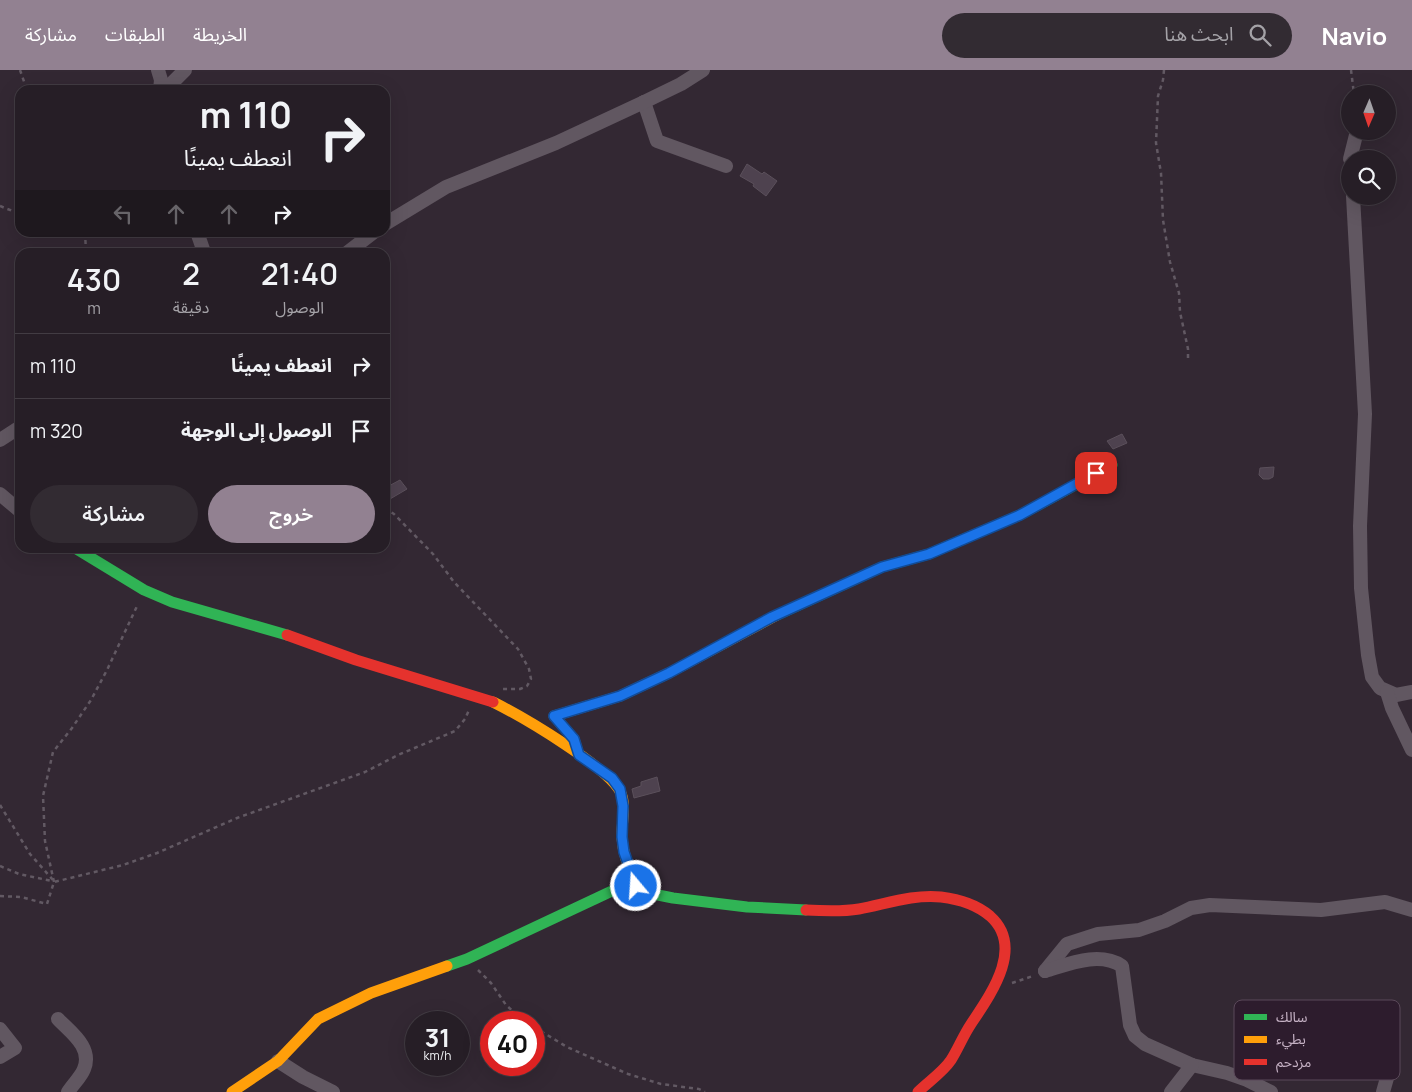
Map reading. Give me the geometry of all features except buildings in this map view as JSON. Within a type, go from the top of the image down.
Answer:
[{"type":"street","points":[[158,70],[160,85]]},
{"type":"street","points":[[170,85],[185,70]]},
{"type":"street","points":[[390,221],[446,187],[556,143],[681,84],[703,70]]},
{"type":"street","points":[[644,102],[657,141],[726,166]]},
{"type":"street","points":[[1353,205],[1365,414],[1360,526],[1361,588],[1368,655],[1372,676],[1380,688],[1396,695],[1412,692]]},
{"type":"street","points":[[353,248],[368,237]]},
{"type":"street","points":[[0,440],[15,430]]},
{"type":"street","points":[[579,755],[574,739],[554,716],[620,696],[669,673],[772,617],[882,567],[929,554],[1020,515],[1112,464]]},
{"type":"street","points":[[0,494],[15,507]]},
{"type":"street","points":[[83,553],[144,590],[172,602],[273,630],[356,660],[491,701],[516,712],[612,778],[620,789],[623,806],[622,837],[624,852],[636,886]]},
{"type":"street","points":[[1387,692],[1392,708],[1412,750]]},
{"type":"street","points":[[232,1092],[278,1061],[318,1019],[371,993],[467,959],[614,890],[636,886],[653,894],[674,898],[747,907],[831,911],[856,909],[918,896],[942,897],[963,902],[981,910],[1003,932],[1006,944],[1004,959],[992,992],[969,1027],[950,1062],[918,1092]]},
{"type":"street","points":[[1045,971],[1067,944],[1098,934],[1139,930],[1165,922],[1191,908],[1210,904],[1321,910],[1385,902],[1412,910]]},
{"type":"street","points":[[1045,971],[1091,959],[1114,960],[1122,966],[1130,1025],[1135,1036],[1145,1044],[1192,1065],[1234,1076]]},
{"type":"street","points":[[58,1018],[86,1051],[87,1059],[84,1069],[68,1092]]},
{"type":"street","points":[[0,1029],[15,1048],[0,1057]]},
{"type":"street","points":[[278,1061],[303,1077],[334,1092]]},
{"type":"street","points":[[1171,1092],[1192,1065]]},
{"type":"street","points":[[1244,1080],[1271,1092]]},
{"type":"path","points":[[20,70],[24,85]]},
{"type":"path","points":[[1164,70],[1158,96],[1156,143],[1161,173],[1163,220],[1170,262],[1179,293],[1180,312],[1188,349],[1188,361]]},
{"type":"path","points":[[1351,70],[1353,85]]},
{"type":"path","points":[[0,206],[15,212]]},
{"type":"path","points":[[390,511],[433,554],[454,582],[518,649],[529,669],[531,679],[527,686],[520,689],[498,690]]},
{"type":"path","points":[[0,896],[21,897],[47,904],[54,882],[45,841],[43,796],[53,752],[72,728],[95,692],[144,590]]},
{"type":"path","points":[[0,866],[19,874],[54,882],[123,865],[237,818],[365,772],[455,730],[465,719],[476,696]]},
{"type":"path","points":[[0,804],[30,854],[54,882]]},
{"type":"path","points":[[467,959],[491,983],[506,1005],[513,1011]]},
{"type":"path","points":[[992,992],[1045,971]]},
{"type":"path","points":[[545,1034],[567,1047],[628,1074],[661,1084],[699,1089],[705,1092]]},
{"type":"traffic: fast","points":[[777,615],[882,567],[929,554],[1020,515],[1112,465]]},
{"type":"traffic: fast","points":[[83,553],[144,590],[172,602],[287,635]]},
{"type":"traffic: fast","points":[[447,966],[467,959],[614,890],[636,886],[653,894],[673,898],[747,907],[806,910]]},
{"type":"traffic: slow","points":[[578,752],[574,739],[554,716],[620,696],[669,673],[777,615]]},
{"type":"traffic: slow","points":[[493,702],[565,744],[603,772],[616,785],[623,801],[622,833],[624,850],[636,886]]},
{"type":"traffic: slow","points":[[232,1092],[278,1061],[318,1019],[371,993],[447,966]]},
{"type":"traffic: jam","points":[[287,635],[356,660],[493,702]]},
{"type":"traffic: jam","points":[[806,910],[852,910],[910,898],[931,896],[954,899],[973,906],[990,916],[1000,928],[1005,942],[1005,956],[995,985],[951,1060],[940,1073],[918,1092]]},
{"type":"route","points":[[636,886],[624,852],[622,837],[623,806],[620,789],[612,778],[579,755],[574,739],[554,716],[620,696],[669,673],[772,617],[882,567],[929,554],[1020,515],[1096,473]]}]
